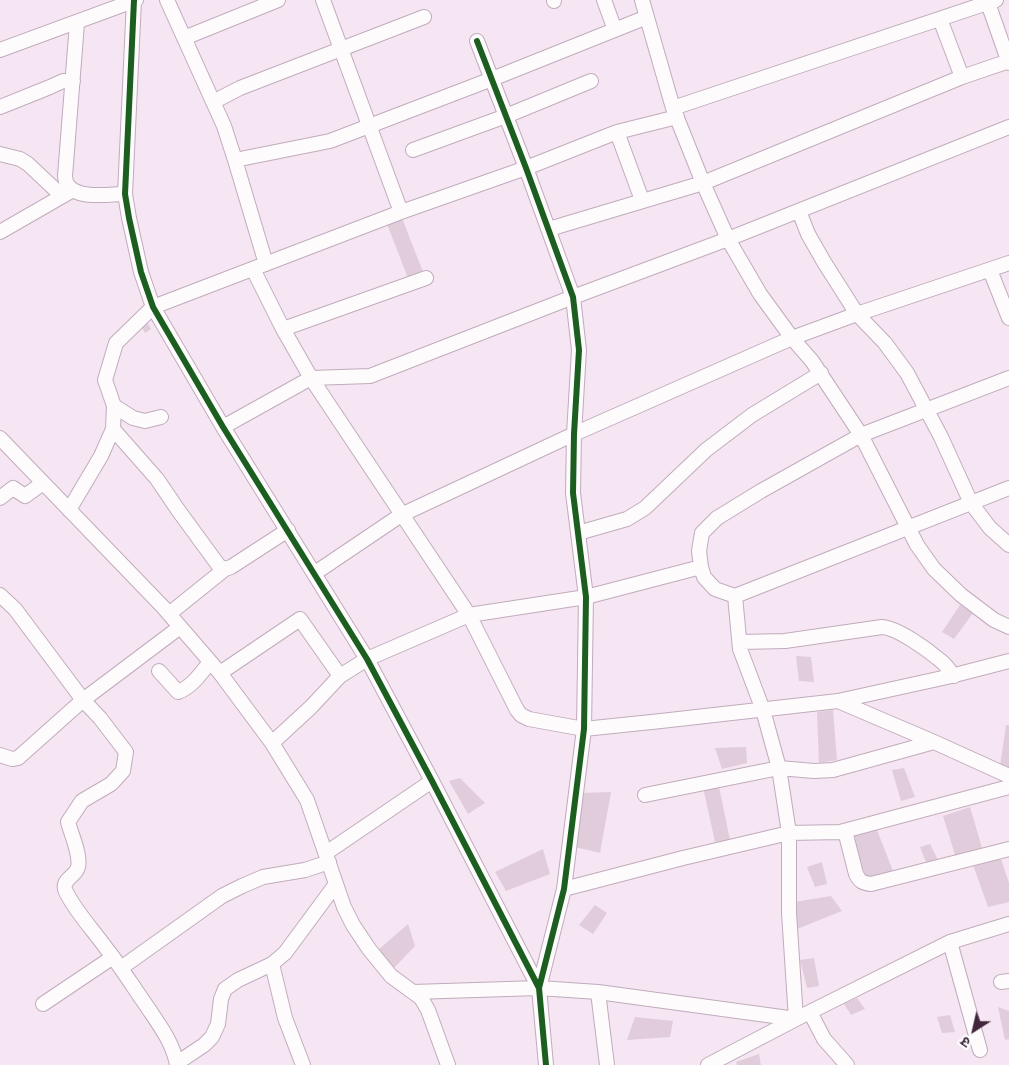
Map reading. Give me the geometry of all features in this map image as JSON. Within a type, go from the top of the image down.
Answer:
[{"type":"street","points":[[0,50],[135,0],[125,194],[141,272],[154,307],[224,427],[368,659],[539,988]]},
{"type":"street","points":[[167,0],[224,126],[235,160],[259,266],[282,329],[311,378],[469,615],[521,715],[529,719],[584,729],[763,710],[838,701],[954,676],[1009,661]]},
{"type":"street","points":[[184,38],[278,0]]},
{"type":"street","points":[[323,0],[401,212]]},
{"type":"street","points":[[604,0],[615,30]]},
{"type":"street","points":[[642,0],[675,113],[728,240],[760,294],[792,338],[821,373],[861,435],[917,545],[934,569],[961,595],[994,620],[1009,627]]},
{"type":"street","points":[[69,510],[113,429],[114,406],[105,380],[116,343],[154,307],[401,212],[526,168],[617,132],[992,2],[1009,62],[962,77],[703,183],[549,229]]},
{"type":"street","points":[[213,102],[240,88],[424,17]]},
{"type":"street","points":[[235,160],[330,141],[647,17]]},
{"type":"street","points":[[940,19],[962,77]]},
{"type":"street","points":[[68,193],[65,176],[77,22]]},
{"type":"street","points":[[477,41],[573,297],[579,350],[573,493],[586,596],[584,729],[564,889],[539,988],[546,1065]]},
{"type":"street","points":[[0,107],[50,88],[63,81],[73,81]]},
{"type":"street","points":[[413,150],[506,116],[591,81]]},
{"type":"street","points":[[224,427],[311,378],[370,376],[573,297],[728,240],[1009,127]]},
{"type":"street","points":[[617,132],[642,200]]},
{"type":"street","points":[[0,154],[20,159],[68,193],[125,194]]},
{"type":"street","points":[[0,232],[68,193]]},
{"type":"street","points":[[799,211],[808,234],[824,262],[858,314],[885,343],[907,373],[941,437],[971,503],[990,528],[1009,545]]},
{"type":"street","points":[[315,573],[401,515],[574,434],[792,338],[1009,264]]},
{"type":"street","points":[[990,270],[1009,318]]},
{"type":"street","points":[[282,329],[426,278]]},
{"type":"street","points":[[578,532],[627,518],[639,512],[706,450],[752,415],[821,373]]},
{"type":"street","points":[[1009,378],[861,435],[717,518],[702,533],[699,551],[704,577],[715,589],[735,596],[1009,488]]},
{"type":"street","points":[[114,406],[133,418],[145,421],[161,417]]},
{"type":"street","points":[[113,429],[157,479],[218,566],[225,569]]},
{"type":"street","points":[[0,438],[180,626],[220,673],[272,743],[307,800],[344,907],[353,925],[369,949],[391,976],[421,998],[428,1010],[448,1065]]},
{"type":"street","points":[[0,498],[12,488],[25,496],[43,483]]},
{"type":"street","points":[[169,614],[225,569],[232,567],[288,530]]},
{"type":"street","points":[[272,743],[311,707],[340,676],[368,659],[469,615],[586,596],[702,567]]},
{"type":"street","points":[[0,595],[15,608],[84,700],[126,752],[123,771],[111,784],[82,801],[68,822],[79,864],[78,869],[67,879],[65,888],[77,910],[117,963],[166,1035],[177,1064],[204,1045],[212,1036],[218,1024],[221,999],[225,989],[238,980],[272,964],[285,953],[336,884]]},
{"type":"street","points":[[735,596],[740,649],[763,710],[779,768],[789,833],[789,914],[796,1019]]},
{"type":"street","points":[[220,673],[300,619],[340,676]]},
{"type":"street","points":[[0,755],[12,759],[18,758],[84,700],[180,626]]},
{"type":"street","points":[[740,642],[785,642],[886,627],[898,632],[941,661],[954,676]]},
{"type":"street","points":[[159,671],[178,692],[190,686],[210,662]]},
{"type":"street","points":[[838,701],[1009,776]]},
{"type":"street","points":[[645,795],[779,768],[833,770],[934,742]]},
{"type":"street","points":[[43,1004],[117,963],[222,896],[263,878],[305,870],[328,858],[432,780]]},
{"type":"street","points":[[564,889],[789,833],[840,832],[1009,787]]},
{"type":"street","points":[[844,831],[859,880],[871,884],[1009,849]]},
{"type":"street","points":[[708,1065],[730,1060],[796,1019],[950,942],[1009,924]]},
{"type":"street","points":[[950,942],[980,1050]]},
{"type":"street","points":[[272,964],[285,1018],[303,1065]]},
{"type":"street","points":[[413,992],[539,988],[598,992],[796,1019]]},
{"type":"street","points":[[598,992],[608,1065]]},
{"type":"street","points":[[810,1012],[824,1039],[847,1065]]},
{"type":"building","points":[[402,218],[423,272],[408,278],[387,224]]},
{"type":"building","points":[[147,322],[151,329],[145,333],[141,326]]},
{"type":"building","points":[[960,605],[973,613],[954,639],[942,632]]},
{"type":"building","points":[[796,656],[811,657],[814,682],[799,681]]},
{"type":"building","points":[[833,710],[837,760],[819,763],[817,712]]},
{"type":"building","points":[[1006,725],[1009,725],[1009,769],[1000,766]]},
{"type":"building","points":[[746,747],[747,763],[722,769],[715,748]]},
{"type":"building","points":[[904,768],[915,797],[901,801],[892,770]]},
{"type":"building","points":[[460,778],[485,803],[468,814],[449,781]]},
{"type":"building","points":[[703,787],[719,787],[730,840],[715,842]]},
{"type":"building","points":[[611,792],[600,853],[575,847],[581,793]]},
{"type":"building","points":[[970,807],[983,851],[956,858],[943,816]]},
{"type":"building","points":[[875,825],[893,871],[866,878],[851,833]]},
{"type":"building","points":[[930,844],[939,862],[927,865],[920,847]]},
{"type":"building","points":[[543,849],[550,874],[506,891],[495,872]]},
{"type":"building","points":[[1000,856],[1009,883],[1009,902],[988,907],[972,862]]},
{"type":"building","points":[[822,862],[827,884],[815,887],[807,867]]},
{"type":"building","points":[[831,896],[842,911],[797,929],[795,902]]},
{"type":"building","points":[[595,905],[607,913],[593,934],[579,925]]},
{"type":"building","points":[[408,924],[415,946],[392,970],[378,950]]},
{"type":"building","points":[[814,958],[819,986],[807,988],[800,960]]},
{"type":"building","points":[[857,998],[865,1009],[851,1015],[844,1004]]},
{"type":"building","points":[[998,1007],[1009,1011],[1009,1039],[1005,1040]]},
{"type":"building","points":[[950,1015],[955,1032],[942,1033],[937,1017]]},
{"type":"building","points":[[635,1017],[673,1021],[670,1037],[627,1040]]},
{"type":"building","points":[[759,1054],[761,1065],[737,1065],[736,1062]]},
{"type":"cycle path","points":[[134,0],[125,194],[141,272],[153,307],[223,427],[367,659],[539,988]]},
{"type":"cycle path","points":[[477,41],[573,297],[579,350],[573,493],[586,597],[584,729],[564,889],[539,988],[546,1065]]}]
